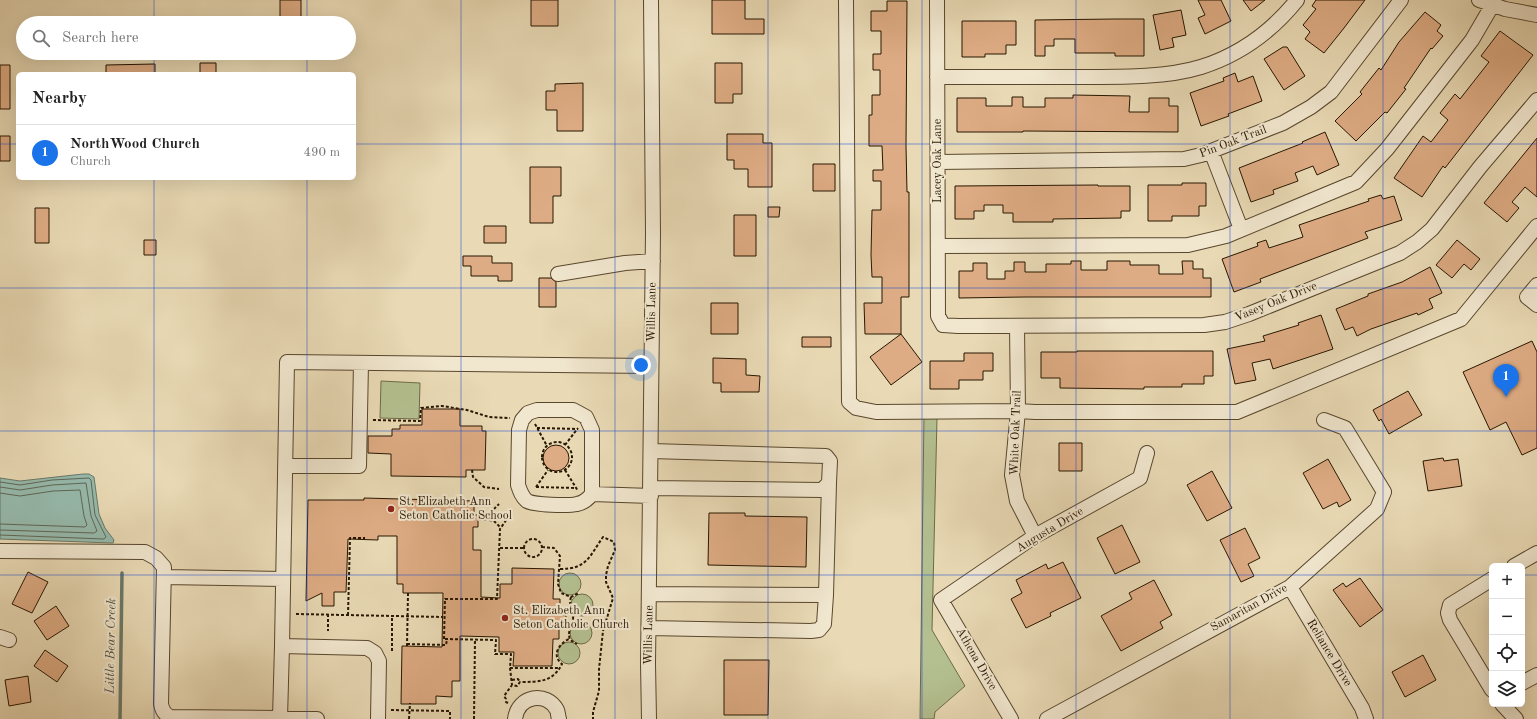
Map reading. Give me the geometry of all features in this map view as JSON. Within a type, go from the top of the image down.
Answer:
[{"type":"street","name":"Willis Lane","points":[[649,719],[653,261],[651,0]]},
{"type":"street","points":[[846,0],[849,402],[856,408],[876,412],[1018,410],[1035,412],[1237,412],[1461,319],[1537,226]]},
{"type":"street","name":"Lacey Oak Lane","points":[[937,0],[938,316],[940,322]]},
{"type":"street","points":[[938,77],[1104,77],[1168,74],[1201,67],[1238,51],[1269,30],[1297,0]]},
{"type":"street","name":"Pin Oak Trail","points":[[938,162],[1184,159],[1201,155],[1283,123],[1311,107],[1331,92],[1401,0]]},
{"type":"street","points":[[1479,0],[1505,9],[1537,15]]},
{"type":"street","points":[[938,246],[1188,245],[1226,236],[1356,182],[1387,148],[1467,46],[1493,4]]},
{"type":"street","name":"Vasey Oak Drive","points":[[940,322],[943,325],[958,326],[1204,325],[1225,322],[1249,314],[1400,253],[1417,242],[1432,229],[1480,167],[1537,100]]},
{"type":"street","points":[[1211,151],[1241,229]]},
{"type":"street","points":[[558,274],[625,263],[653,261]]},
{"type":"street","points":[[1537,285],[1528,297],[1537,305]]},
{"type":"street","name":"White Oak Trail","points":[[1017,326],[1018,410],[1012,475],[1018,501],[1035,536]]},
{"type":"street","points":[[280,719],[287,362],[652,366]]},
{"type":"street","points":[[285,466],[359,466],[361,363]]},
{"type":"street","points":[[588,498],[592,430],[582,423],[580,412],[573,410],[537,410],[525,418],[519,430],[518,485],[520,493],[526,500],[534,504],[577,504],[588,498],[652,492],[822,490],[829,483]]},
{"type":"street","name":"Samaritan Drive","points":[[1047,719],[1290,587],[1377,508],[1384,492],[1345,428],[1324,420]]},
{"type":"street","points":[[649,628],[819,630],[824,624],[826,595],[830,461],[826,456],[652,451]]},
{"type":"street","name":"Augusta Drive","points":[[941,600],[1035,536],[1140,478],[1147,453]]},
{"type":"street","points":[[0,551],[145,552],[153,556],[163,565],[161,704],[163,717],[316,719]]},
{"type":"street","points":[[1519,563],[1537,553]]},
{"type":"street","points":[[164,578],[283,579]]},
{"type":"street","points":[[1489,581],[1450,605],[1448,613],[1450,620],[1489,685]]},
{"type":"street","name":"Reliance Drive","points":[[1290,587],[1362,708],[1366,719]]},
{"type":"street","points":[[650,594],[826,595]]},
{"type":"street","name":"Athena Drive","points":[[941,600],[1011,719]]},
{"type":"street","points":[[282,646],[367,648],[375,653],[379,661],[378,719]]},
{"type":"street","points":[[1525,681],[1537,675]]},
{"type":"street","points":[[517,713],[526,700],[540,699],[553,705],[557,710],[559,719]]},
{"type":"street","points":[[1505,707],[1516,719]]},
{"type":"path","points":[[360,420],[420,421],[421,408],[442,406],[467,410],[489,417],[525,418],[537,428],[547,446]]},
{"type":"path","points":[[537,428],[582,423]]},
{"type":"path","points":[[565,445],[582,423]]},
{"type":"path","points":[[556,442],[565,445],[571,452],[571,463],[565,470],[560,472],[554,473],[548,470],[541,459],[544,450],[547,446],[556,442]]},
{"type":"path","points":[[472,470],[473,477],[484,487],[498,489]]},
{"type":"path","points":[[526,500],[548,470]]},
{"type":"path","points":[[565,470],[576,488],[588,498]]},
{"type":"path","points":[[536,487],[576,488]]},
{"type":"path","points":[[478,520],[484,518],[499,504]]},
{"type":"path","points":[[408,593],[407,645],[446,645],[445,599],[497,599],[501,528],[510,516]]},
{"type":"path","points":[[484,518],[494,521],[501,528]]},
{"type":"path","points":[[560,569],[577,568],[584,563],[603,537],[614,542],[615,550],[606,575],[606,582],[613,598],[602,631],[599,691],[593,712],[593,719]]},
{"type":"path","points":[[348,614],[350,538],[365,538]]},
{"type":"path","points":[[535,540],[540,542],[542,547],[541,553],[534,557],[528,556],[524,548],[529,541],[535,540]]},
{"type":"path","points":[[542,547],[554,548],[560,556],[558,584],[561,593],[571,597],[579,593]]},
{"type":"path","points":[[500,548],[524,548]]},
{"type":"path","points":[[571,597],[570,607],[573,617],[568,632],[569,639],[577,644]]},
{"type":"path","points":[[282,614],[348,614],[443,617]]},
{"type":"path","points":[[328,614],[328,631]]},
{"type":"path","points":[[392,616],[392,651]]},
{"type":"path","points":[[445,639],[496,640],[495,654],[511,654],[510,668],[512,685],[504,696],[506,702],[517,713]]},
{"type":"path","points":[[474,719],[475,639]]},
{"type":"path","points":[[512,685],[517,686],[520,682],[543,680],[552,677],[562,664],[558,658],[557,649],[569,639]]},
{"type":"path","points":[[510,668],[560,668]]},
{"type":"path","points":[[512,680],[516,678],[520,682]]},
{"type":"path","points":[[410,704],[410,719]]},
{"type":"path","points":[[391,710],[450,711],[450,719]]},
{"type":"green space","points":[[381,381],[420,383],[419,419],[380,418]]},
{"type":"green space","points":[[924,414],[937,418],[932,630],[965,686],[935,712],[934,719],[920,719]]},
{"type":"green space","points":[[570,573],[578,576],[581,584],[578,592],[570,595],[562,592],[559,584],[562,576]]},
{"type":"green space","points":[[582,594],[590,597],[593,605],[590,613],[582,616],[574,613],[571,605],[574,597]]},
{"type":"green space","points":[[581,622],[589,625],[592,633],[589,641],[581,644],[573,641],[570,633],[573,625]]},
{"type":"green space","points":[[569,642],[577,645],[580,653],[577,661],[569,664],[561,661],[558,653],[561,645]]},
{"type":"water","points":[[89,474],[94,477],[99,514],[105,528],[114,540],[113,543],[0,539],[0,478],[20,481]]},
{"type":"building","points":[[280,0],[301,0],[301,16],[280,16]]},
{"type":"building","points":[[531,0],[558,0],[558,26],[531,26]]},
{"type":"building","points":[[712,0],[745,0],[745,19],[764,19],[764,34],[712,34]]},
{"type":"building","points":[[1198,0],[1221,0],[1231,21],[1205,34],[1198,18],[1205,15]]},
{"type":"building","points":[[1243,0],[1265,0],[1251,11]]},
{"type":"building","points":[[1316,0],[1365,0],[1324,53],[1305,39],[1310,32],[1303,25],[1316,9],[1312,6]]},
{"type":"building","points":[[887,1],[907,1],[906,146],[907,192],[909,192],[909,297],[901,297],[901,334],[865,334],[864,303],[882,303],[882,277],[872,277],[871,255],[872,210],[881,210],[881,181],[873,181],[873,170],[883,170],[882,146],[869,146],[869,115],[872,115],[872,95],[880,95],[880,70],[873,70],[873,54],[881,54],[881,31],[871,31],[871,11],[887,11]]},
{"type":"building","points":[[1181,10],[1186,35],[1172,38],[1174,47],[1160,50],[1153,15]]},
{"type":"building","points":[[1425,12],[1441,25],[1437,31],[1443,36],[1432,49],[1431,48],[1404,88],[1406,89],[1387,113],[1385,112],[1356,141],[1335,121],[1362,94],[1360,92],[1379,68],[1381,70],[1399,42]]},
{"type":"building","points":[[1144,19],[1144,56],[1115,56],[1115,53],[1075,53],[1075,39],[1054,39],[1054,46],[1045,46],[1045,56],[1035,56],[1035,20]]},
{"type":"building","points":[[962,21],[1016,21],[1016,45],[1006,45],[1006,54],[985,54],[985,57],[962,57]]},
{"type":"building","points":[[1500,31],[1533,55],[1445,168],[1443,166],[1422,197],[1394,178],[1423,136],[1431,142],[1448,120],[1440,113],[1455,94],[1460,99],[1489,62],[1481,56]]},
{"type":"building","points":[[1283,47],[1287,47],[1305,76],[1284,90],[1264,59]]},
{"type":"building","points":[[200,63],[216,63],[216,72],[200,72]]},
{"type":"building","points":[[715,63],[742,63],[742,94],[733,94],[733,103],[715,103]]},
{"type":"building","points":[[155,64],[155,72],[106,72],[106,65]]},
{"type":"building","points":[[0,65],[10,65],[10,109],[0,109]]},
{"type":"building","points":[[1235,73],[1238,82],[1253,76],[1262,101],[1228,114],[1229,116],[1201,126],[1190,93],[1224,81],[1223,78]]},
{"type":"building","points":[[583,83],[583,131],[557,131],[557,110],[546,110],[546,91],[555,91],[555,84]]},
{"type":"building","points":[[1073,95],[1130,96],[1129,112],[1149,112],[1149,98],[1169,98],[1169,106],[1178,106],[1178,132],[957,132],[957,98],[986,98],[986,106],[1012,106],[1012,97],[1023,97],[1023,107],[1045,107],[1045,98],[1073,98]]},
{"type":"building","points":[[1325,132],[1339,165],[1317,175],[1313,166],[1295,173],[1298,181],[1273,190],[1274,194],[1251,202],[1239,168],[1303,143],[1302,142]]},
{"type":"building","points":[[727,134],[763,134],[763,143],[772,143],[772,187],[748,187],[748,169],[734,169],[734,160],[727,160]]},
{"type":"building","points":[[0,136],[10,136],[10,161],[0,161]]},
{"type":"building","points":[[1537,138],[1537,197],[1525,187],[1512,202],[1519,208],[1507,222],[1484,203]]},
{"type":"building","points":[[813,164],[835,164],[835,191],[813,191]]},
{"type":"building","points":[[530,167],[561,167],[561,196],[553,196],[553,223],[530,223]]},
{"type":"building","points":[[1182,183],[1206,183],[1206,206],[1199,206],[1199,216],[1172,216],[1172,221],[1148,221],[1148,185],[1182,185]]},
{"type":"building","points":[[955,186],[1130,186],[1130,211],[1121,211],[1121,218],[1053,219],[1053,222],[1013,222],[1013,213],[1003,213],[1003,205],[984,205],[984,211],[974,211],[974,219],[955,219]]},
{"type":"building","points":[[1381,195],[1383,199],[1394,196],[1402,220],[1365,232],[1368,238],[1260,279],[1261,282],[1234,292],[1222,259],[1258,246],[1257,243],[1266,240],[1269,248],[1303,237],[1299,225],[1369,201],[1368,199]]},
{"type":"building","points":[[768,207],[780,207],[779,217],[768,217]]},
{"type":"building","points":[[35,208],[49,208],[49,243],[35,243]]},
{"type":"building","points":[[734,215],[756,215],[756,256],[734,256]]},
{"type":"building","points":[[484,226],[506,226],[506,243],[484,243]]},
{"type":"building","points":[[144,240],[156,240],[156,255],[144,255]]},
{"type":"building","points":[[1457,240],[1480,259],[1471,270],[1464,264],[1452,278],[1436,265]]},
{"type":"building","points":[[463,256],[492,256],[492,263],[512,263],[512,281],[498,281],[498,276],[471,276],[471,266],[463,266]]},
{"type":"building","points":[[1071,261],[1081,261],[1081,270],[1107,270],[1107,261],[1130,261],[1130,265],[1159,265],[1159,274],[1183,274],[1182,261],[1193,261],[1193,269],[1203,269],[1203,278],[1211,278],[1211,297],[959,298],[959,271],[973,271],[973,263],[987,263],[987,279],[1005,279],[1005,271],[1014,271],[1014,262],[1025,262],[1025,272],[1046,272],[1046,264],[1071,264]]},
{"type":"building","points":[[1430,267],[1442,293],[1429,299],[1433,308],[1418,315],[1417,313],[1371,329],[1357,336],[1353,327],[1345,330],[1336,309],[1368,296],[1368,294],[1402,282]]},
{"type":"building","points":[[539,278],[551,278],[556,282],[556,307],[539,307]]},
{"type":"building","points":[[711,303],[738,303],[738,334],[711,334]]},
{"type":"building","points":[[1321,315],[1333,349],[1273,369],[1270,359],[1252,363],[1256,380],[1235,384],[1227,349],[1265,341],[1263,336],[1299,325],[1298,323]]},
{"type":"building","points":[[901,334],[922,362],[891,385],[870,357]]},
{"type":"building","points":[[802,337],[831,337],[831,347],[802,347]]},
{"type":"building","points":[[1532,341],[1537,352],[1537,448],[1522,455],[1506,422],[1490,430],[1463,372]]},
{"type":"building","points":[[1213,351],[1213,376],[1204,376],[1204,384],[1182,384],[1182,387],[1144,387],[1144,389],[1060,388],[1060,378],[1041,378],[1041,352]]},
{"type":"building","points":[[964,353],[993,353],[993,371],[983,371],[983,380],[959,380],[959,389],[930,389],[930,361],[964,361]]},
{"type":"building","points":[[713,358],[746,359],[746,375],[760,376],[759,392],[721,392],[721,383],[713,383]]},
{"type":"building","points":[[1408,391],[1422,415],[1389,434],[1381,419],[1379,421],[1373,410]]},
{"type":"building","points":[[422,409],[460,409],[460,426],[482,426],[482,431],[486,431],[485,470],[466,470],[466,477],[391,476],[391,454],[368,453],[368,436],[392,436],[392,429],[400,429],[400,425],[422,425]]},
{"type":"building","points":[[1059,443],[1082,443],[1082,471],[1059,471]]},
{"type":"building","points":[[556,445],[565,449],[569,458],[565,467],[556,471],[547,467],[543,458],[547,449]]},
{"type":"building","points":[[1443,458],[1444,461],[1458,459],[1462,486],[1428,491],[1423,461]]},
{"type":"building","points":[[1328,459],[1351,500],[1339,507],[1337,502],[1323,509],[1303,473]]},
{"type":"building","points":[[1212,471],[1232,508],[1207,521],[1187,485]]},
{"type":"building","points":[[364,498],[474,501],[474,515],[478,515],[478,527],[473,527],[473,550],[481,550],[481,597],[500,598],[500,584],[512,584],[512,568],[554,569],[553,599],[560,599],[560,608],[565,613],[567,620],[563,627],[559,629],[559,639],[553,639],[552,666],[513,666],[514,652],[499,652],[499,637],[460,636],[460,681],[452,681],[452,697],[436,696],[436,704],[401,704],[402,646],[442,647],[443,593],[403,593],[403,584],[397,584],[397,536],[378,536],[378,540],[348,539],[346,592],[334,592],[334,606],[322,606],[322,593],[306,601],[308,500],[364,500]]},
{"type":"building","points":[[709,513],[745,513],[745,516],[807,517],[806,567],[708,565]]},
{"type":"building","points":[[1122,525],[1140,562],[1115,574],[1097,538]]},
{"type":"building","points":[[1245,528],[1260,558],[1248,564],[1254,576],[1241,582],[1220,540]]},
{"type":"building","points":[[1063,562],[1081,598],[1050,613],[1051,616],[1026,628],[1011,599],[1022,593],[1016,580],[1046,564],[1048,569]]},
{"type":"building","points":[[28,572],[48,582],[32,613],[12,604]]},
{"type":"building","points":[[1360,578],[1383,610],[1360,627],[1333,590],[1343,583],[1346,587]]},
{"type":"building","points":[[1154,580],[1172,615],[1160,622],[1163,628],[1121,651],[1101,616],[1132,599],[1129,593]]},
{"type":"building","points":[[56,606],[69,626],[47,640],[34,621]]},
{"type":"building","points":[[45,650],[68,666],[57,682],[34,666]]},
{"type":"building","points":[[1423,655],[1436,680],[1405,697],[1392,672]]},
{"type":"building","points":[[724,660],[769,660],[768,715],[724,715]]},
{"type":"building","points":[[28,676],[31,702],[9,706],[5,680]]},
{"type":"waterway","name":"Little Bear Creek","points":[[120,719],[122,573]]},
{"type":"place","name":"NorthWood Church","points":[[1506,397]]},
{"type":"place","name":"St. Elizabeth Ann Seton Catholic School","points":[[391,509]]},
{"type":"place","name":"St. Elizabeth Ann Seton Catholic Church","points":[[505,618]]}]
